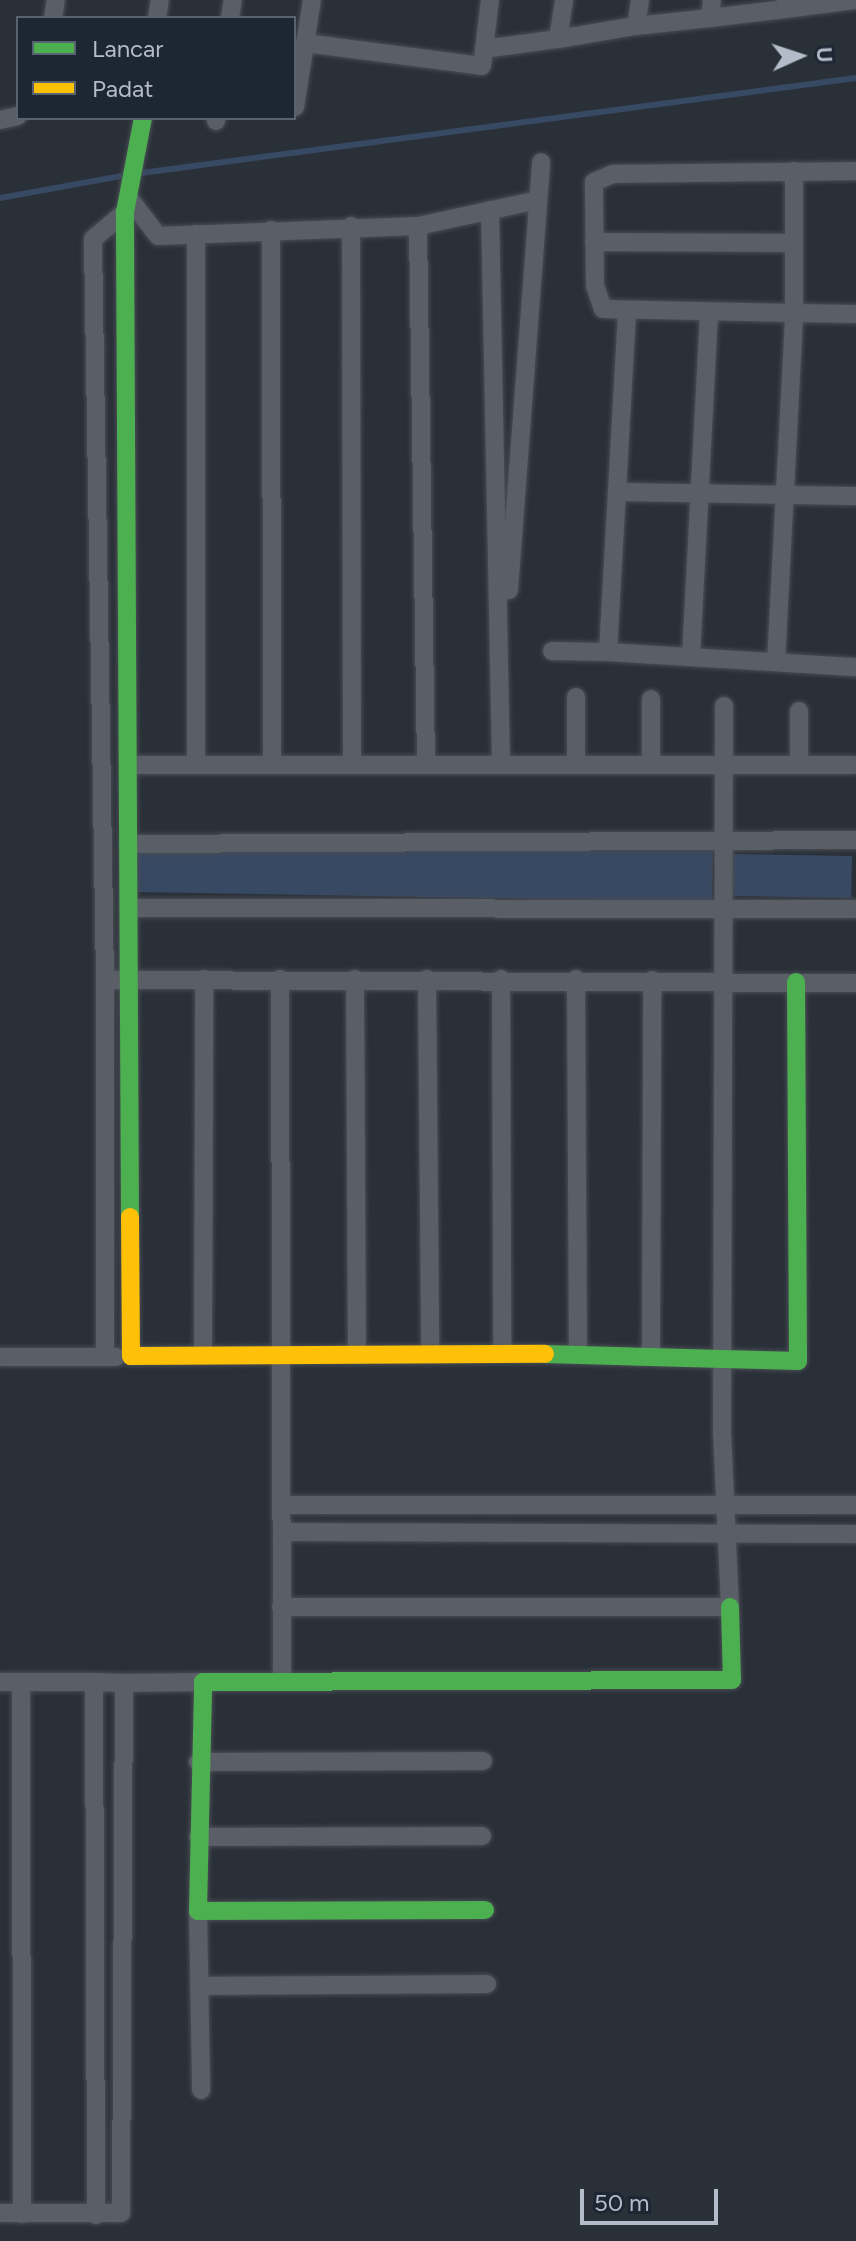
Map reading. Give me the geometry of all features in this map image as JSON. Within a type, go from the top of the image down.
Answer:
[{"type":"street","points":[[296,101],[312,0]]},
{"type":"street","points":[[305,43],[482,66],[490,0]]},
{"type":"street","points":[[558,39],[564,0]]},
{"type":"street","points":[[636,26],[640,0]]},
{"type":"street","points":[[484,49],[636,26],[711,9],[854,0]]},
{"type":"street","points":[[131,1356],[128,198],[143,120]]},
{"type":"street","points":[[501,697],[541,162]]},
{"type":"street","points":[[776,662],[794,313],[794,171]]},
{"type":"street","points":[[856,171],[613,174],[594,182],[597,300],[603,309],[856,314]]},
{"type":"street","points":[[128,198],[158,236],[351,226],[418,226],[538,200]]},
{"type":"street","points":[[105,1357],[105,980],[93,239],[128,198]]},
{"type":"street","points":[[490,210],[501,764]]},
{"type":"street","points":[[351,226],[352,764]]},
{"type":"street","points":[[418,226],[426,764]]},
{"type":"street","points":[[271,230],[272,764]]},
{"type":"street","points":[[196,234],[196,764]]},
{"type":"street","points":[[594,242],[794,243]]},
{"type":"street","points":[[608,652],[627,311]]},
{"type":"street","points":[[691,657],[709,312]]},
{"type":"street","points":[[617,492],[856,496]]},
{"type":"street","points":[[552,651],[856,667]]},
{"type":"street","points":[[576,697],[576,764]]},
{"type":"street","points":[[651,699],[651,764]]},
{"type":"street","points":[[0,1682],[732,1680],[725,1360],[724,706]]},
{"type":"street","points":[[799,711],[799,763]]},
{"type":"street","points":[[128,765],[854,765]]},
{"type":"street","points":[[128,844],[856,840]]},
{"type":"street","points":[[129,908],[856,909]]},
{"type":"street","points":[[203,1354],[204,979]]},
{"type":"street","points":[[280,979],[282,1681]]},
{"type":"street","points":[[355,979],[357,1353]]},
{"type":"street","points":[[427,979],[430,1353]]},
{"type":"street","points":[[501,979],[502,1353]]},
{"type":"street","points":[[105,980],[576,979],[856,983]]},
{"type":"street","points":[[576,979],[578,1353]]},
{"type":"street","points":[[651,1353],[652,980]]},
{"type":"street","points":[[0,1357],[651,1353],[725,1360],[798,1361],[796,982]]},
{"type":"street","points":[[282,1505],[856,1505]]},
{"type":"street","points":[[282,1532],[856,1534]]},
{"type":"street","points":[[281,1607],[730,1607]]},
{"type":"street","points":[[21,1682],[22,2214]]},
{"type":"street","points":[[94,1682],[96,2215]]},
{"type":"street","points":[[201,2090],[198,1762],[203,1682]]},
{"type":"street","points":[[0,2213],[119,2215],[123,2204],[124,1683]]},
{"type":"street","points":[[198,1762],[483,1761]]},
{"type":"street","points":[[198,1837],[482,1836]]},
{"type":"street","points":[[198,1911],[485,1910]]},
{"type":"street","points":[[199,1986],[487,1984]]},
{"type":"water","points":[[135,839],[713,849],[712,902],[134,892]]},
{"type":"water","points":[[732,854],[852,856],[851,898],[731,896]]},
{"type":"waterway","points":[[141,173],[856,78]]},
{"type":"waterway","points":[[0,198],[126,175]]},
{"type":"traffic: fast","points":[[130,1217],[125,212],[143,120]]},
{"type":"traffic: fast","points":[[545,1354],[798,1361],[796,982]]},
{"type":"traffic: fast","points":[[485,1910],[198,1911],[203,1682],[732,1680],[730,1607]]},
{"type":"traffic: slow","points":[[130,1217],[131,1356],[545,1354]]}]
